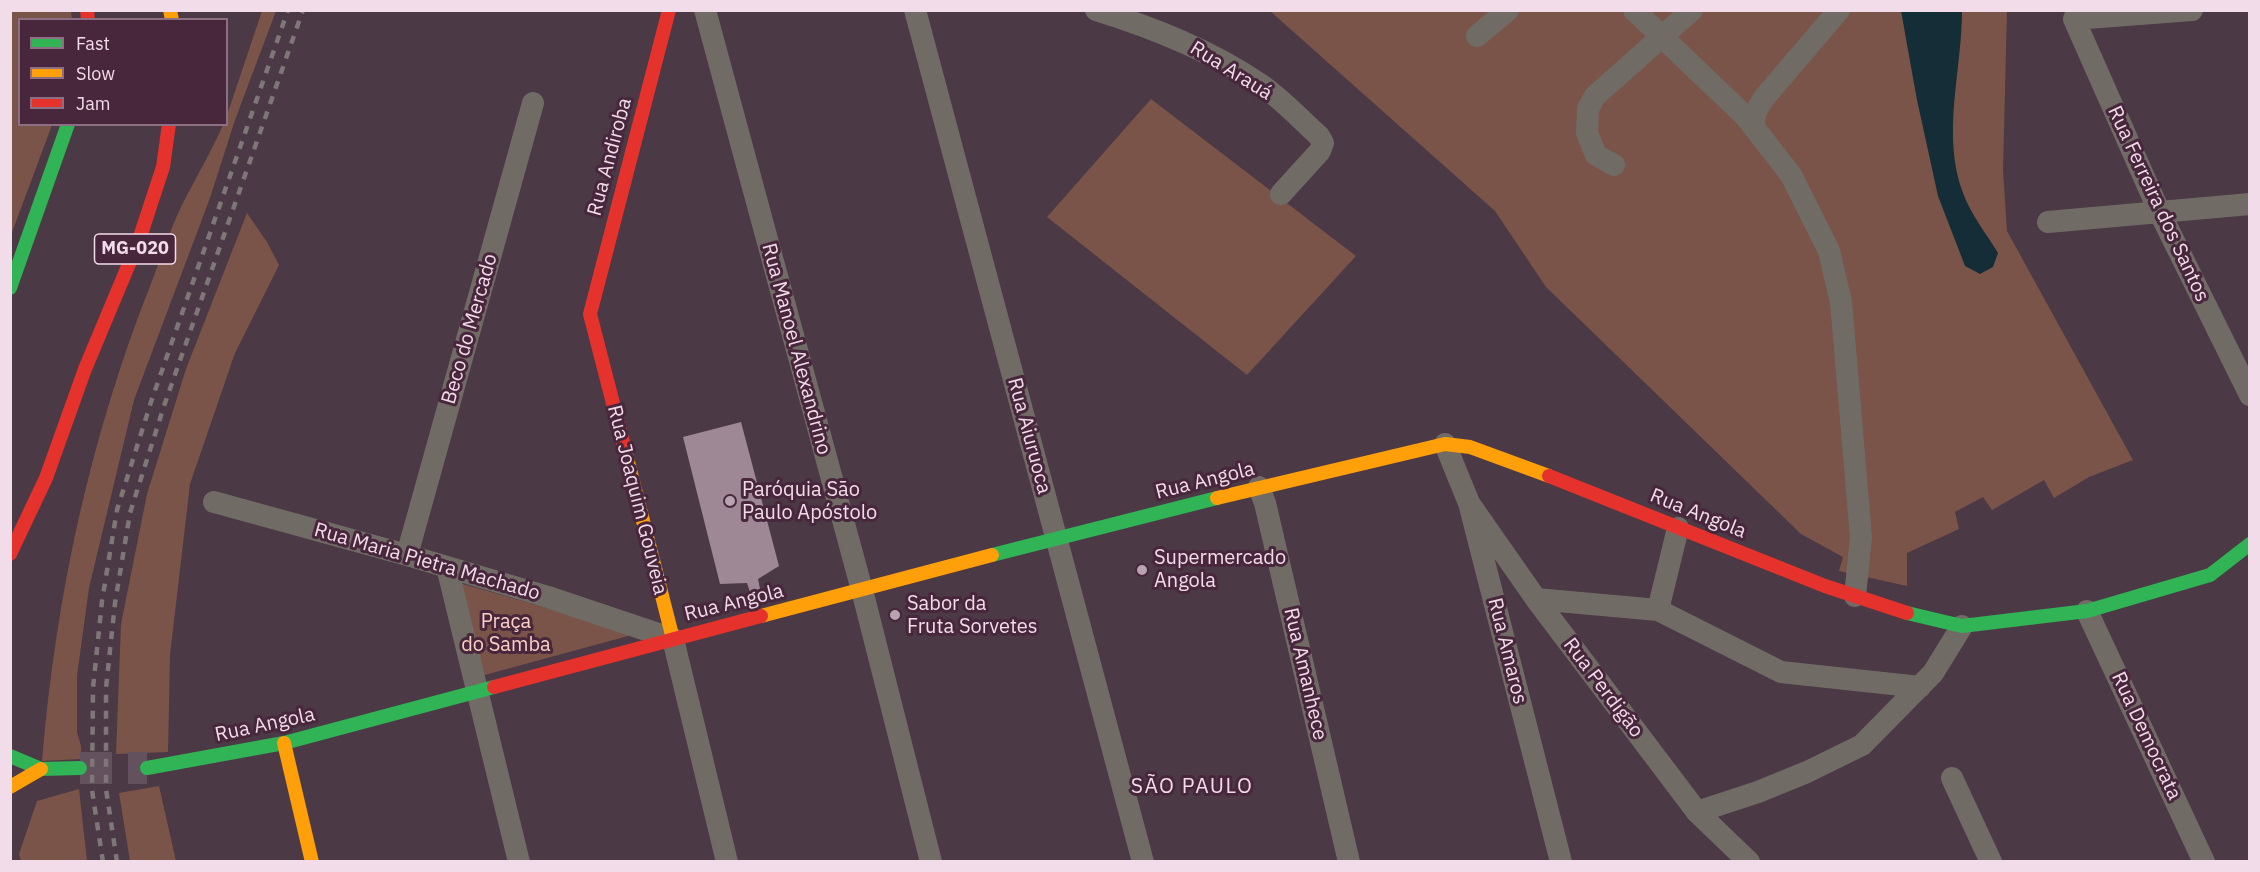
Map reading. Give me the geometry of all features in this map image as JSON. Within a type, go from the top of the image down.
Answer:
[{"type":"main road","name":"Rua Andiroba","points":[[590,314],[669,10]]},
{"type":"main road","points":[[10,288],[67,126]]},
{"type":"main road","name":"MG-020","points":[[10,554],[46,478],[85,369],[139,240],[163,167],[169,126]]},
{"type":"main road","name":"Rua Joaquim Gouveia","points":[[590,314],[673,639]]},
{"type":"main road","name":"Rua Angola","points":[[147,768],[284,743],[1056,538],[1259,487],[1446,444],[1470,447],[1510,460],[1855,596],[1924,618],[1962,626],[2087,611],[2210,575],[2250,544]]},
{"type":"main road","points":[[284,743],[312,861]]},
{"type":"main road","points":[[10,756],[41,770]]},
{"type":"main road","points":[[10,787],[41,770],[80,768]]},
{"type":"street","name":"Rua Manoel Alexandrino","points":[[705,10],[862,590],[931,861]]},
{"type":"street","name":"Rua Aiuruoca","points":[[915,10],[1143,861]]},
{"type":"street","name":"Rua Arauá","points":[[1096,10],[1137,23],[1188,44],[1261,85],[1319,136],[1323,143],[1320,152],[1281,194]]},
{"type":"street","points":[[1477,36],[1508,10]]},
{"type":"street","points":[[1634,10],[1692,63],[1753,126],[1791,175],[1829,251],[1841,302],[1862,537],[1855,596]]},
{"type":"street","points":[[1614,165],[1596,156],[1587,133],[1588,109],[1595,96],[1692,10]]},
{"type":"street","points":[[1753,126],[1756,111],[1764,98],[1839,10]]},
{"type":"street","points":[[2076,15],[2192,10]]},
{"type":"street","name":"Rua Ferreira dos Santos","points":[[2076,15],[2159,211],[2250,395]]},
{"type":"street","name":"Beco do Mercado","points":[[407,555],[533,103]]},
{"type":"street","points":[[2048,222],[2250,204]]},
{"type":"street","name":"Rua Amaros","points":[[1446,444],[1469,503],[1561,861]]},
{"type":"street","name":"Rua Amanhece","points":[[1259,487],[1265,502],[1349,861]]},
{"type":"street","name":"Rua Maria Pietra Machado","points":[[214,502],[407,555],[548,597],[673,639]]},
{"type":"street","name":"Rua Perdigão","points":[[1469,503],[1536,600],[1697,812],[1749,861]]},
{"type":"street","points":[[1658,610],[1678,528]]},
{"type":"street","points":[[447,567],[476,693],[519,861]]},
{"type":"street","points":[[1536,600],[1658,610],[1781,672],[1920,687]]},
{"type":"street","name":"Rua Democrata","points":[[2087,611],[2204,861]]},
{"type":"street","points":[[1697,812],[1758,792],[1807,772],[1862,745],[1933,673],[1962,626]]},
{"type":"street","name":"Rua Joaquim Gouveia","points":[[673,639],[727,861]]},
{"type":"street","points":[[1952,778],[1991,861]]},
{"type":"green space","points":[[11,11],[71,11],[72,18],[18,18],[18,126],[52,126],[11,235]]},
{"type":"green space","points":[[262,11],[276,11],[235,120],[210,198],[134,400],[89,588],[77,676],[77,732],[81,746],[81,759],[42,761],[56,638],[67,577],[79,517],[111,398],[130,340],[176,218],[223,126],[228,126],[228,112]]},
{"type":"green space","points":[[1270,11],[2007,11],[2003,170],[2007,231],[2133,460],[2089,477],[2054,498],[2044,480],[1992,510],[1983,497],[1955,512],[1959,529],[1907,553],[1907,586],[1839,571],[1843,557],[1801,534],[1546,287],[1495,211]]},
{"type":"green space","points":[[1151,99],[1356,256],[1247,375],[1047,217]]},
{"type":"green space","points":[[247,213],[267,242],[279,265],[235,353],[190,484],[170,655],[168,752],[116,754],[121,624],[147,494],[186,369]]},
{"type":"green space","name":"Praça do Samba","points":[[456,582],[627,631],[628,636],[481,676]]},
{"type":"green space","points":[[159,786],[176,861],[130,861],[119,793]]},
{"type":"green space","points":[[79,789],[87,861],[21,861],[19,854],[37,801]]},
{"type":"water","points":[[1901,11],[1962,11],[1953,126],[1957,171],[1970,208],[1998,253],[1993,267],[1980,274],[1965,266],[1938,196]]},
{"type":"building","name":"Paróquia São Paulo Apóstolo","points":[[741,422],[779,566],[758,579],[760,589],[750,592],[747,583],[720,584],[683,437]]},
{"type":"tunnel","points":[[80,768],[147,768]]},
{"type":"railway","points":[[103,862],[92,790],[93,688],[102,601],[117,510],[151,402],[288,10]]},
{"type":"railway","points":[[117,862],[106,789],[106,688],[115,603],[130,513],[164,406],[303,10]]},
{"type":"traffic: fast","points":[[10,288],[67,126]]},
{"type":"traffic: fast","points":[[992,555],[1217,498]]},
{"type":"traffic: fast","points":[[1907,613],[1962,626],[2087,611],[2210,575],[2250,544]]},
{"type":"traffic: fast","points":[[147,768],[284,743],[494,687]]},
{"type":"traffic: fast","points":[[10,756],[41,769],[80,768]]},
{"type":"traffic: slow","points":[[170,10],[172,18]]},
{"type":"traffic: slow","points":[[1217,498],[1445,444],[1470,447],[1549,476]]},
{"type":"traffic: slow","points":[[625,450],[673,639]]},
{"type":"traffic: slow","points":[[761,616],[992,555]]},
{"type":"traffic: slow","points":[[284,743],[312,862]]},
{"type":"traffic: slow","points":[[10,787],[41,769]]},
{"type":"traffic: jam","points":[[87,10],[88,18]]},
{"type":"traffic: jam","points":[[625,450],[590,314],[669,10]]},
{"type":"traffic: jam","points":[[10,554],[46,478],[85,369],[139,240],[163,167],[169,126]]},
{"type":"traffic: jam","points":[[1549,476],[1825,586],[1907,613]]},
{"type":"traffic: jam","points":[[494,687],[761,616]]},
{"type":"place","name":"Paróquia São Paulo Apóstolo","points":[[730,501]]},
{"type":"place","name":"Supermercado Angola","points":[[1142,570]]},
{"type":"place","name":"Sabor da Fruta Sorvetes","points":[[895,615]]},
{"type":"district","name":"SÃO PAULO","points":[[1192,787]]}]
